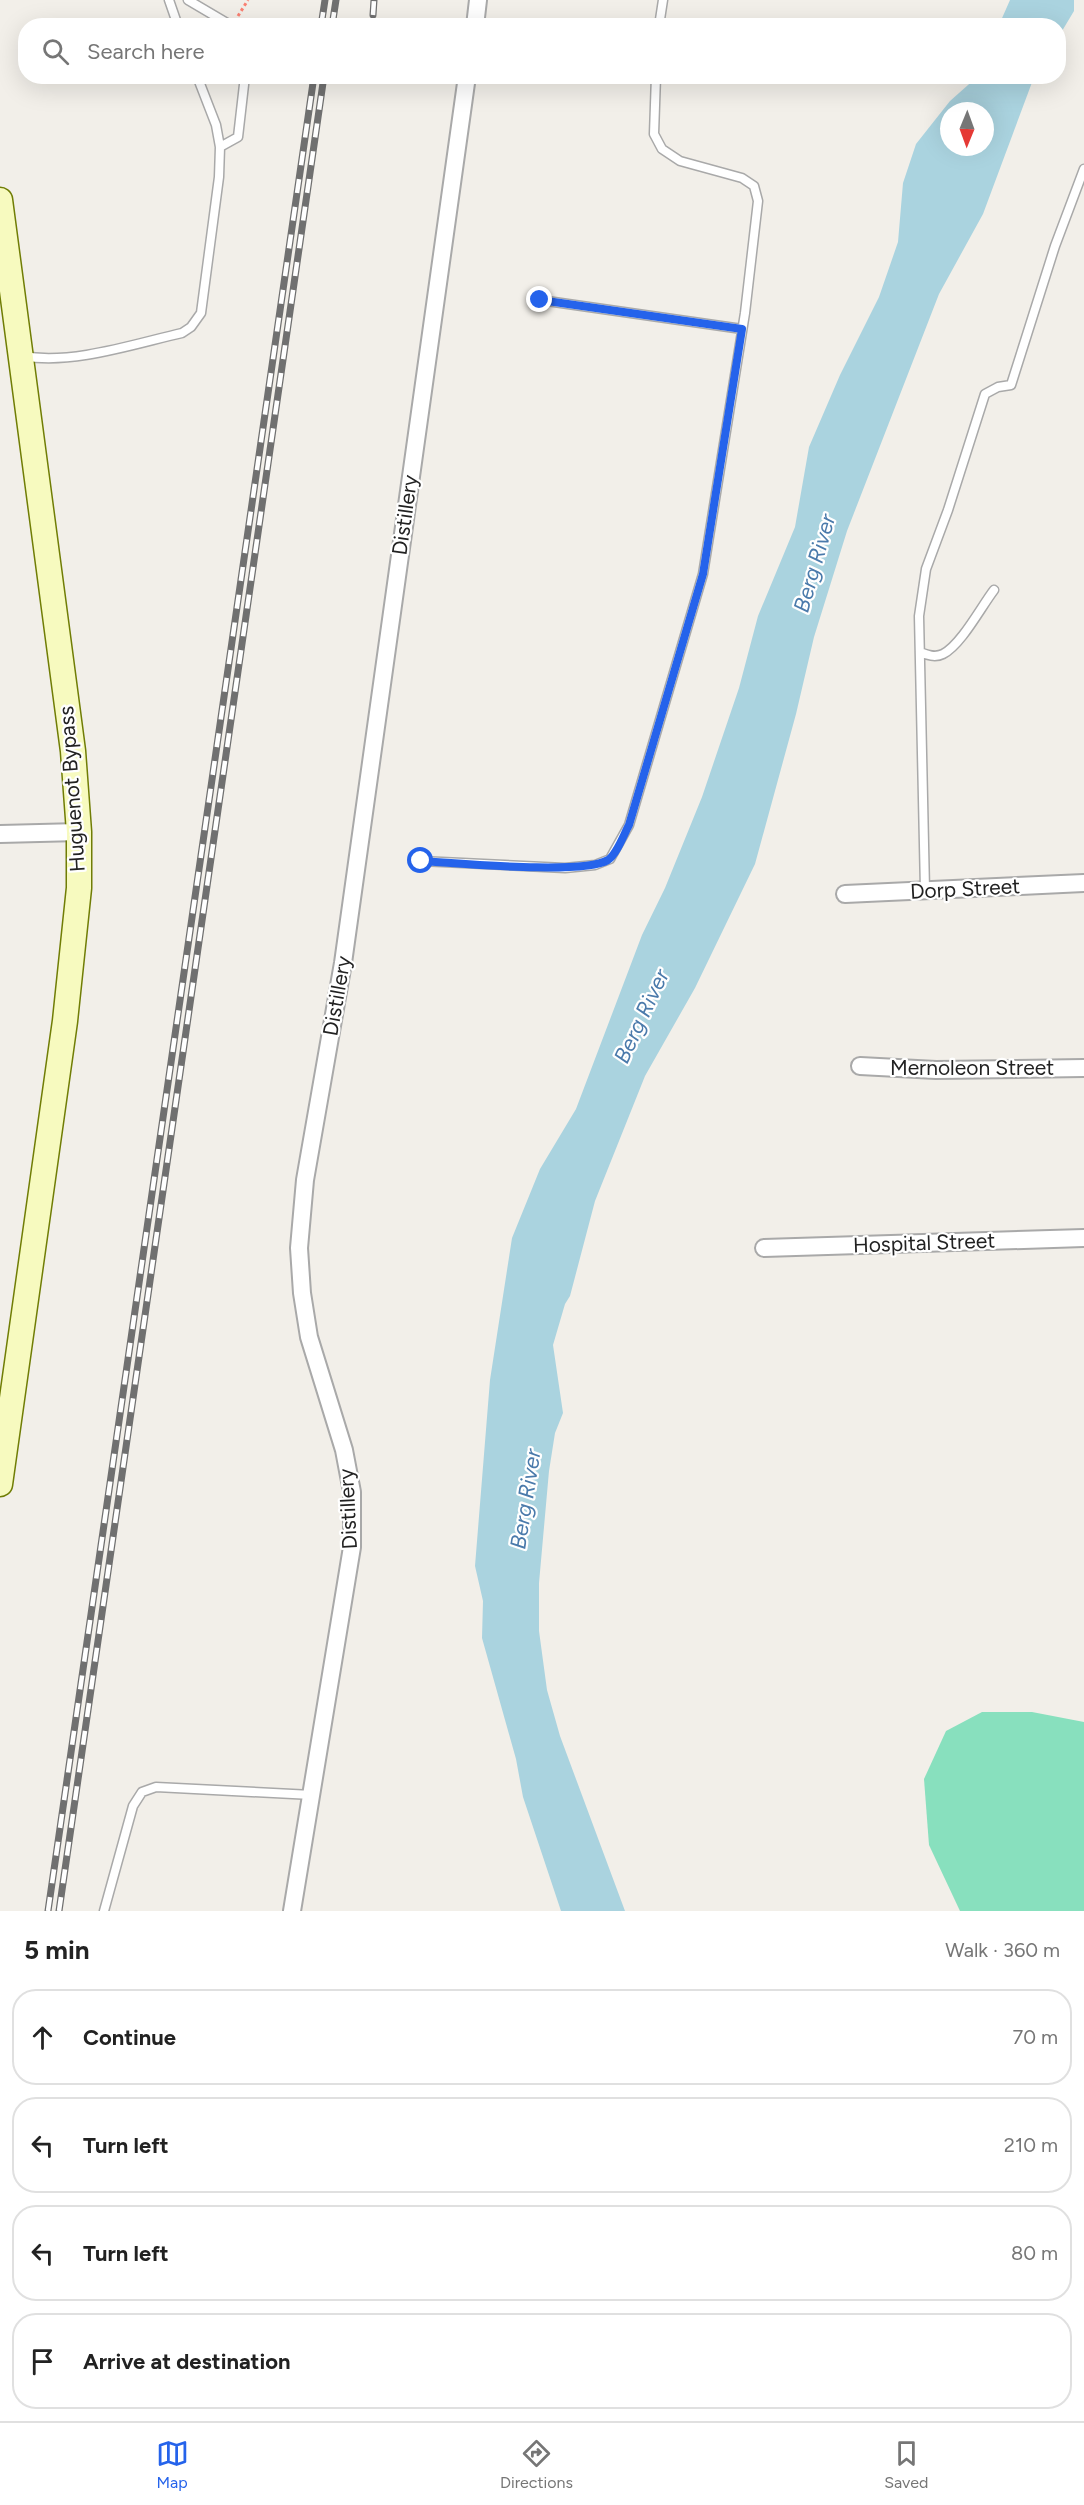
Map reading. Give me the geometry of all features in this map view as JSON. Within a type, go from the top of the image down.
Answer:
[{"type":"main road","name":"Huguenot Bypass","points":[[0,200],[10,354],[72,751],[79,832],[79,888],[65,1021],[0,1484]]},
{"type":"street","points":[[475,18],[478,0]]},
{"type":"street","name":"Distillery","points":[[292,1911],[352,1546],[352,1492],[344,1450],[309,1337],[304,1304],[299,1248],[304,1191],[343,963],[466,84]]},
{"type":"street","points":[[0,834],[79,832]]},
{"type":"street","name":"Dorp Street","points":[[845,894],[1084,883]]},
{"type":"street","name":"Mernoleon Street","points":[[860,1066],[936,1070],[1084,1068]]},
{"type":"street","name":"Hospital Street","points":[[764,1248],[1084,1238]]},
{"type":"lane","points":[[169,0],[175,18]]},
{"type":"lane","points":[[188,0],[218,18]]},
{"type":"lane","points":[[660,18],[663,0]]},
{"type":"lane","points":[[10,354],[43,359],[94,353],[182,333],[191,327],[201,313],[219,177],[220,147],[216,125],[200,84]]},
{"type":"lane","points":[[220,147],[238,137],[244,84]]},
{"type":"lane","points":[[421,861],[565,868],[595,865],[610,859],[629,825],[703,574],[742,329],[758,201],[754,186],[742,178],[680,161],[662,149],[654,134],[656,84]]},
{"type":"lane","points":[[925,890],[919,616],[926,569],[948,510],[985,394],[998,387],[1011,385],[1055,246],[1084,169]]},
{"type":"lane","points":[[540,300],[742,329]]},
{"type":"lane","points":[[920,652],[930,656],[942,654],[957,641],[994,590]]},
{"type":"lane","points":[[104,1911],[133,1806],[142,1792],[156,1787],[312,1795]]},
{"type":"path","points":[[238,17],[248,0]]},
{"type":"green space","points":[[982,1712],[1032,1712],[1084,1722],[1084,1911],[960,1911],[929,1845],[924,1779],[946,1731]]},
{"type":"water","points":[[1010,0],[1074,0],[1074,11],[1066,24],[1066,18],[1002,18]]},
{"type":"water","name":"Berg River","points":[[969,84],[1031,84],[983,214],[939,294],[847,531],[814,637],[796,714],[755,864],[695,988],[645,1076],[595,1201],[570,1296],[565,1304],[553,1345],[563,1413],[555,1433],[549,1471],[539,1583],[539,1631],[547,1690],[560,1736],[625,1911],[561,1911],[523,1797],[516,1759],[482,1638],[483,1601],[475,1566],[490,1380],[512,1238],[540,1169],[576,1109],[642,935],[665,888],[702,797],[739,688],[758,616],[795,527],[809,447],[840,375],[879,297],[898,242],[903,183],[916,144],[940,114],[940,156],[994,156],[994,102],[949,102]]},
{"type":"railway","points":[[322,18],[325,0]]},
{"type":"railway","points":[[333,18],[336,0]]},
{"type":"railway","points":[[373,15],[374,0]]},
{"type":"railway","points":[[48,1911],[313,84]]},
{"type":"railway","points":[[59,1911],[323,84]]},
{"type":"route","points":[[421,861],[565,868],[595,865],[610,859],[629,825],[703,574],[742,329],[540,300]]}]
